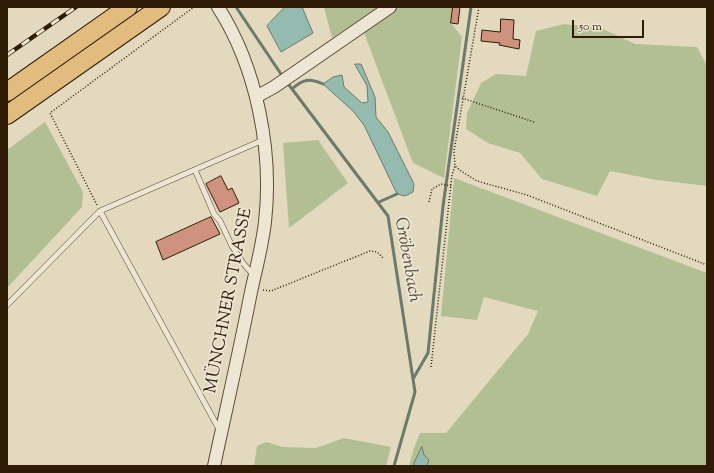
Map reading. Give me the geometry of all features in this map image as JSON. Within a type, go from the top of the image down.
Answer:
[{"type":"highway","points":[[7,92],[128,7]]},
{"type":"highway","points":[[7,115],[161,7]]},
{"type":"street","name":"MÜNCHNER STRASSE","points":[[214,466],[260,249],[267,200],[263,140],[256,97],[251,78],[237,42],[218,7]]},
{"type":"street","points":[[256,97],[274,87],[390,7]]},
{"type":"lane","points":[[7,305],[100,211],[263,140]]},
{"type":"lane","points":[[195,170],[214,214],[220,221],[253,283]]},
{"type":"lane","points":[[100,211],[221,434]]},
{"type":"path","points":[[100,211],[50,113],[194,7]]},
{"type":"path","points":[[431,367],[450,186],[455,166],[454,151],[479,7]]},
{"type":"path","points":[[462,98],[534,122]]},
{"type":"path","points":[[455,166],[461,172],[478,181],[527,194],[707,265]]},
{"type":"path","points":[[429,202],[432,189],[441,184],[450,186]]},
{"type":"path","points":[[253,283],[271,291],[370,251],[377,252],[383,258]]},
{"type":"green space","points":[[324,7],[379,7],[332,38]]},
{"type":"green space","points":[[397,7],[452,7],[451,23],[462,37],[444,178],[413,163],[363,30]]},
{"type":"green space","points":[[564,24],[601,28],[635,44],[697,47],[707,66],[707,186],[657,180],[610,171],[597,196],[542,179],[520,153],[488,143],[466,129],[467,113],[481,83],[496,74],[526,76],[536,31]]},
{"type":"green space","points":[[45,122],[83,192],[82,207],[7,288],[7,150]]},
{"type":"green space","points":[[318,140],[348,183],[289,228],[283,143]]},
{"type":"green space","points":[[454,178],[707,273],[707,466],[409,466],[420,433],[446,433],[528,334],[538,311],[484,297],[477,320],[441,316]]},
{"type":"green space","points":[[344,438],[391,447],[386,466],[254,466],[257,446],[266,442],[283,447],[316,448]]},
{"type":"water","points":[[285,7],[302,7],[313,33],[281,52],[267,26]]},
{"type":"water","points":[[355,64],[361,64],[375,97],[376,117],[388,132],[414,184],[413,192],[405,196],[397,194],[364,125],[353,111],[323,84],[333,77],[342,75],[344,87],[362,103],[368,102],[367,86]]},
{"type":"water","points":[[422,447],[424,455],[429,460],[427,466],[414,466],[414,463]]},
{"type":"building","points":[[453,7],[460,7],[458,24],[451,23]]},
{"type":"building","points":[[501,19],[514,20],[513,39],[520,40],[519,49],[499,45],[500,43],[481,41],[482,30],[500,32]]},
{"type":"building","points":[[221,176],[228,190],[232,188],[239,203],[220,212],[206,184]]},
{"type":"building","points":[[211,217],[220,234],[163,260],[156,242]]},
{"type":"waterway","name":"Gröbenbach","points":[[236,7],[283,77]]},
{"type":"waterway","points":[[413,379],[428,353],[443,206],[471,7]]},
{"type":"waterway","points":[[292,89],[303,81],[307,80],[323,84]]},
{"type":"waterway","name":"Gröbenbach","points":[[286,81],[388,216],[415,392],[394,466]]},
{"type":"waterway","points":[[379,202],[397,194]]},
{"type":"railway","points":[[7,55],[76,7]]}]
